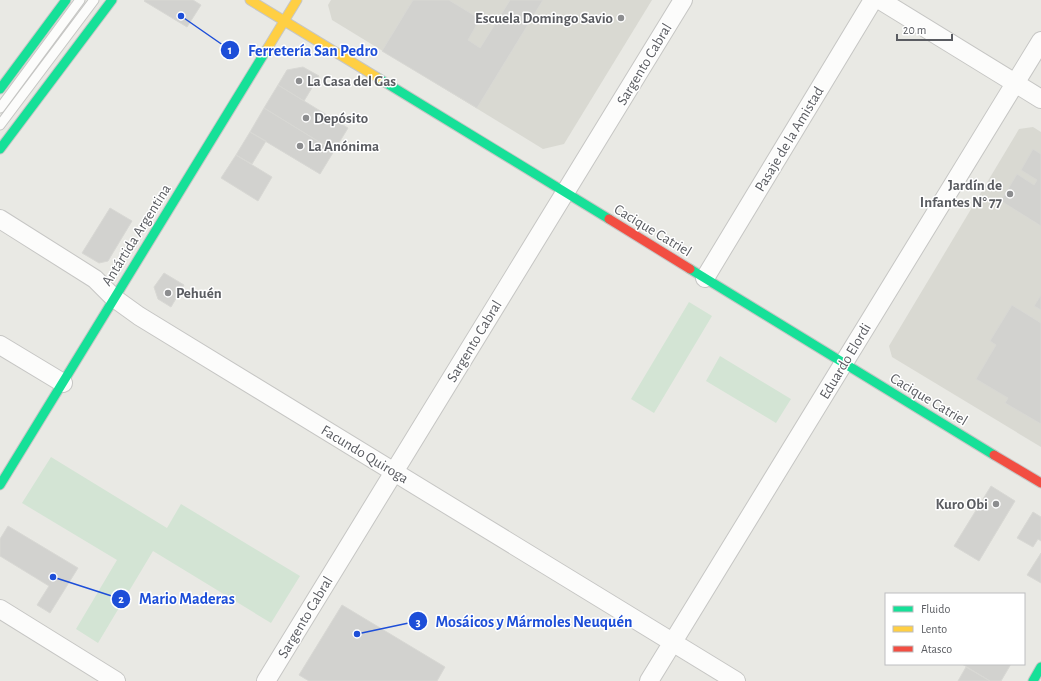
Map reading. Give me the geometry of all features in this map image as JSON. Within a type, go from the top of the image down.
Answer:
[{"type":"street","points":[[0,89],[66,0]]},
{"type":"street","points":[[0,150],[112,0]]},
{"type":"street","name":"Cacique Catriel","points":[[250,0],[1041,483]]},
{"type":"street","name":"Antártida Argentina","points":[[0,485],[297,0]]},
{"type":"street","name":"Sargento Cabral","points":[[266,681],[683,0]]},
{"type":"street","name":"Pasaje de la Amistad","points":[[704,278],[874,0]]},
{"type":"street","points":[[880,0],[1041,99]]},
{"type":"street","name":"Eduardo Elordi","points":[[649,681],[1041,41]]},
{"type":"street","name":"Facundo Quiroga","points":[[0,220],[95,279],[114,298],[135,313],[736,681]]},
{"type":"street","points":[[0,345],[63,383]]},
{"type":"street","points":[[0,609],[116,681]]},
{"type":"street","points":[[1033,681],[1041,667]]},
{"type":"lane","points":[[0,108],[80,0]]},
{"type":"lane","points":[[0,126],[94,0]]},
{"type":"shaded area","points":[[331,0],[652,0],[564,144],[543,149],[332,20],[328,5]]},
{"type":"shaded area","points":[[1033,127],[1041,132],[1041,447],[892,357],[889,346],[1019,129]]},
{"type":"green space","points":[[689,302],[712,316],[654,413],[631,399]]},
{"type":"green space","points":[[720,356],[791,399],[776,423],[706,381]]},
{"type":"green space","points":[[51,457],[167,528],[181,504],[300,576],[271,623],[153,551],[98,643],[76,629],[117,560],[22,503]]},
{"type":"building","points":[[193,0],[201,5],[187,27],[144,1]]},
{"type":"building","points":[[413,0],[449,0],[480,19],[468,40],[480,48],[510,0],[543,0],[477,108],[382,51]]},
{"type":"building","name":"La Casa del Gas","points":[[303,67],[319,76],[304,101],[278,85],[287,70]]},
{"type":"building","name":"Depósito","points":[[278,85],[348,128],[334,151],[264,108]]},
{"type":"building","name":"La Anónima","points":[[264,108],[334,151],[320,174],[250,132]]},
{"type":"building","points":[[250,132],[266,141],[252,164],[236,155]]},
{"type":"building","points":[[1033,149],[1041,154],[1041,226],[1001,201],[1017,174],[1034,185],[1037,180],[1021,170]]},
{"type":"building","points":[[236,155],[272,177],[258,201],[221,178]]},
{"type":"building","points":[[110,208],[132,221],[108,261],[99,263],[82,253]]},
{"type":"building","name":"Pehuén","points":[[164,273],[184,285],[171,307],[158,299],[154,287]]},
{"type":"building","points":[[1041,295],[1041,310],[1034,306]]},
{"type":"building","points":[[1012,305],[1041,323],[1041,424],[1005,403],[1008,398],[976,379],[996,345],[990,341]]},
{"type":"building","points":[[991,486],[1015,501],[979,561],[954,546]]},
{"type":"building","points":[[1033,512],[1041,517],[1041,541],[1038,539],[1033,547],[1017,538]]},
{"type":"building","points":[[8,526],[78,568],[50,613],[37,605],[49,586],[0,556],[0,539]]},
{"type":"building","points":[[1041,553],[1041,583],[1027,575]]},
{"type":"building","points":[[342,605],[445,667],[437,681],[309,681],[299,675]]},
{"type":"building","points":[[964,665],[1010,665],[1001,681],[990,681]]},
{"type":"building","points":[[966,667],[990,681],[958,681]]},
{"type":"traffic: fast","points":[[0,89],[66,0]]},
{"type":"traffic: fast","points":[[0,149],[112,0]]},
{"type":"traffic: fast","points":[[0,485],[267,49]]},
{"type":"traffic: fast","points":[[378,78],[609,219]]},
{"type":"traffic: fast","points":[[690,269],[994,455]]},
{"type":"traffic: fast","points":[[1033,681],[1041,667]]},
{"type":"traffic: slow","points":[[250,0],[378,78]]},
{"type":"traffic: slow","points":[[267,49],[297,0]]},
{"type":"traffic: jam","points":[[609,219],[690,269]]},
{"type":"traffic: jam","points":[[994,455],[1041,483]]},
{"type":"place","name":"Ferretería San Pedro","points":[[181,16]]},
{"type":"place","name":"Escuela Domingo Savio","points":[[621,18]]},
{"type":"place","name":"La Casa del Gas","points":[[299,81]]},
{"type":"place","name":"Depósito","points":[[306,118]]},
{"type":"place","name":"La Anónima","points":[[300,146]]},
{"type":"place","name":"Jardín de Infantes N° 77","points":[[1010,194]]},
{"type":"place","name":"Pehuén","points":[[168,293]]},
{"type":"place","name":"Kuro Obi","points":[[996,504]]},
{"type":"place","name":"Mario Maderas","points":[[53,577]]},
{"type":"place","name":"Mosáicos y Mármoles Neuquén","points":[[357,634]]}]
